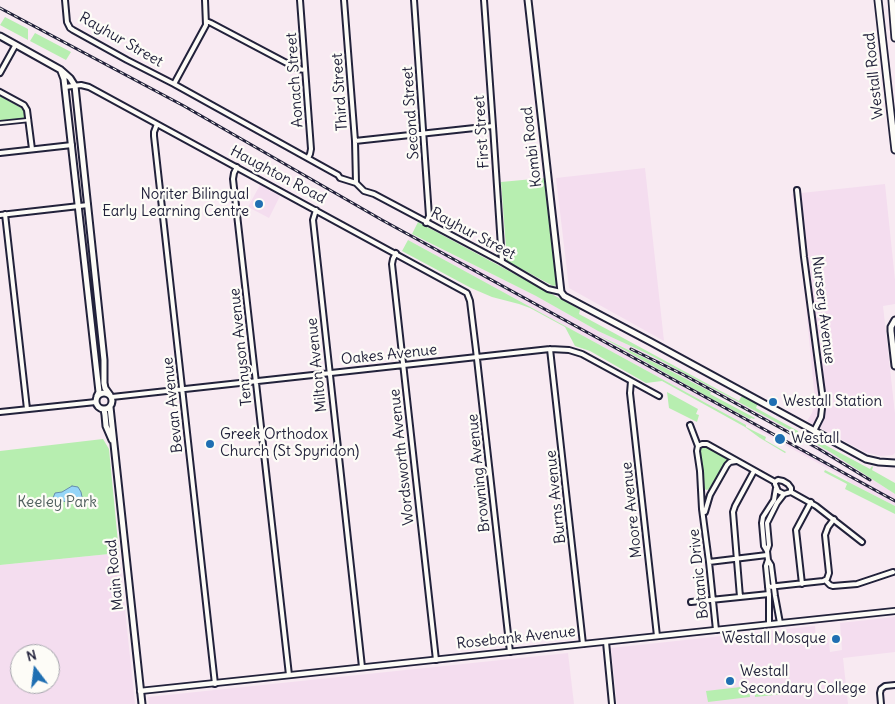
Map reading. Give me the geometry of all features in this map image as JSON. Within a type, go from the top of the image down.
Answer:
[{"type":"main road","name":"Kombi Road","points":[[528,0],[561,292]]},
{"type":"main road","name":"Westall Road","points":[[878,0],[895,150]]},
{"type":"main road","name":"Westall Road","points":[[892,0],[895,38]]},
{"type":"main road","points":[[0,36],[61,70],[70,78],[75,86],[98,294],[104,360],[104,383],[112,402],[110,407],[104,409],[98,406],[97,399],[99,392],[72,145],[64,76],[61,70]]},
{"type":"main road","points":[[74,170],[84,169]]},
{"type":"main road","name":"Rayhur Street","points":[[561,292],[564,296],[866,459],[895,463]]},
{"type":"main road","points":[[88,296],[98,294]]},
{"type":"main road","points":[[895,320],[891,327],[895,366]]},
{"type":"main road","points":[[893,349],[895,334]]},
{"type":"main road","points":[[97,399],[102,393],[108,393],[111,396]]},
{"type":"main road","name":"Main Road","points":[[110,407],[142,704]]},
{"type":"main road","name":"Main Road","points":[[104,409],[106,426],[113,443]]},
{"type":"street","name":"Rayhur Street","points":[[65,0],[67,22],[70,28],[308,158],[340,178],[356,183],[364,190],[502,262],[548,289],[561,292]]},
{"type":"street","points":[[174,84],[206,25],[205,0]]},
{"type":"street","name":"Aonach Street","points":[[300,0],[311,149],[308,158]]},
{"type":"street","name":"Third Street","points":[[344,0],[355,141],[356,183]]},
{"type":"street","name":"Second Street","points":[[414,0],[429,216],[426,223]]},
{"type":"street","name":"First Street","points":[[484,0],[502,262]]},
{"type":"street","points":[[206,21],[305,70]]},
{"type":"street","points":[[0,73],[15,46]]},
{"type":"street","name":"Haughton Road","points":[[65,87],[82,85],[89,87],[467,293]]},
{"type":"street","points":[[0,92],[24,105],[27,110],[32,149]]},
{"type":"street","points":[[0,123],[29,120]]},
{"type":"street","name":"Bevan Avenue","points":[[158,124],[154,136],[215,684]]},
{"type":"street","points":[[355,141],[493,126]]},
{"type":"street","points":[[0,153],[72,145]]},
{"type":"street","name":"Tennyson Avenue","points":[[237,167],[234,179],[289,675]]},
{"type":"street","name":"Nursery Avenue","points":[[797,190],[823,400],[821,417],[814,431]]},
{"type":"street","points":[[27,409],[2,214],[88,205]]},
{"type":"street","name":"Milton Avenue","points":[[316,210],[313,220],[362,667]]},
{"type":"street","name":"Wordsworth Avenue","points":[[396,254],[392,264],[436,660]]},
{"type":"street","name":"Browning Avenue","points":[[467,293],[470,296],[510,652]]},
{"type":"street","name":"Oakes Avenue","points":[[111,396],[550,349],[569,350],[582,354],[659,396]]},
{"type":"street","name":"Burns Avenue","points":[[550,349],[584,644]]},
{"type":"street","name":"Moore Avenue","points":[[631,381],[630,393],[657,636]]},
{"type":"street","points":[[0,412],[97,399]]},
{"type":"street","name":"Botanic Drive","points":[[690,425],[698,446],[716,630]]},
{"type":"street","points":[[698,446],[707,444],[775,482],[778,480],[786,482],[790,486],[790,492]]},
{"type":"street","name":"Botanic Drive","points":[[704,517],[712,490],[726,465],[736,461]]},
{"type":"street","points":[[740,597],[733,512],[754,471]]},
{"type":"street","points":[[775,482],[774,500],[763,517],[762,523],[764,546],[772,565],[780,623]]},
{"type":"street","points":[[776,488],[784,494]]},
{"type":"street","points":[[701,489],[706,491],[712,490]]},
{"type":"street","points":[[769,624],[769,594],[766,566],[769,545],[767,522],[784,494],[790,492],[811,502],[862,542]]},
{"type":"street","points":[[802,584],[796,530],[811,502]]},
{"type":"street","points":[[826,581],[829,573],[825,535],[834,519]]},
{"type":"street","points":[[709,562],[768,555]]},
{"type":"street","points":[[768,587],[826,581],[833,586],[857,584],[893,572]]},
{"type":"street","points":[[690,602],[769,594]]},
{"type":"street","name":"Rosebank Avenue","points":[[140,691],[895,611]]},
{"type":"street","points":[[606,642],[612,704]]},
{"type":"street","points":[[881,704],[881,689],[885,686],[895,685]]},
{"type":"shaded area","points":[[645,168],[664,341],[569,288],[556,178]]},
{"type":"shaded area","points":[[885,184],[895,280],[895,304],[883,306],[895,414],[895,453],[893,455],[881,456],[865,452],[807,421],[812,413],[815,400],[803,277],[792,194]]},
{"type":"shaded area","points":[[260,185],[280,196],[269,218],[248,207]]},
{"type":"shaded area","points":[[411,234],[536,296],[598,331],[648,354],[761,414],[830,452],[895,494],[895,506],[847,481],[847,479],[747,424],[408,240]],"holes":[[[597,334],[712,391],[810,445],[881,490],[850,475]]]},
{"type":"shaded area","points":[[119,553],[135,704],[0,704],[0,565]]},
{"type":"shaded area","name":"Westall Secondary College","points":[[895,617],[895,652],[843,658],[848,704],[617,704],[611,648],[815,626],[816,638],[828,636],[830,652],[842,650],[840,623]]},
{"type":"shaded area","points":[[568,653],[574,704],[149,704],[148,697]]},
{"type":"green space","points":[[5,17],[28,29],[28,40],[0,25]]},
{"type":"green space","points":[[35,33],[71,52],[66,60],[30,41]]},
{"type":"green space","points":[[0,96],[23,109],[26,118],[0,121]]},
{"type":"green space","points":[[544,178],[557,285],[553,286],[507,261],[501,182]]},
{"type":"green space","points":[[418,222],[572,305],[580,310],[579,314],[739,401],[744,396],[758,403],[756,408],[798,431],[798,434],[815,442],[816,440],[870,469],[872,466],[872,470],[895,483],[895,494],[830,452],[761,414],[648,354],[598,331],[536,296],[412,234]]},
{"type":"green space","points":[[408,240],[746,425],[746,427],[766,437],[765,440],[786,452],[785,453],[760,438],[745,427],[662,381],[646,383],[590,351],[575,346],[565,327],[530,308],[492,297],[471,288],[402,251]]},
{"type":"green space","points":[[596,334],[711,392],[710,394],[755,418],[750,419],[719,403]]},
{"type":"green space","points":[[667,392],[698,409],[696,414],[699,415],[697,422],[669,408]]},
{"type":"green space","name":"Keeley Park","points":[[103,439],[109,449],[119,553],[0,565],[0,451]]},
{"type":"green space","points":[[707,445],[731,459],[711,489],[706,490],[702,486],[698,448]]},
{"type":"green space","points":[[825,470],[895,506],[895,514],[845,489],[847,484],[824,472]]},
{"type":"green space","points":[[783,684],[784,694],[755,697],[754,686]]},
{"type":"green space","points":[[749,686],[750,697],[708,702],[706,691]]},
{"type":"water","points":[[72,486],[78,487],[81,492],[80,502],[75,504],[63,501],[54,503],[55,493],[62,492]]},
{"type":"railway","points":[[0,8],[184,106],[382,220],[895,501]]},
{"type":"railway","points":[[631,349],[684,375],[819,449],[870,480]]},
{"type":"place","name":"Noriter Bilingual Early Learning Centre","points":[[259,204]]},
{"type":"place","name":"Westall Station","points":[[773,402]]},
{"type":"place","name":"Westall","points":[[780,439]]},
{"type":"place","name":"Greek Orthodox Church (St Spyridon)","points":[[210,444]]},
{"type":"place","name":"Westall Mosque","points":[[836,639]]},
{"type":"place","name":"Westall Secondary College","points":[[730,681]]}]
